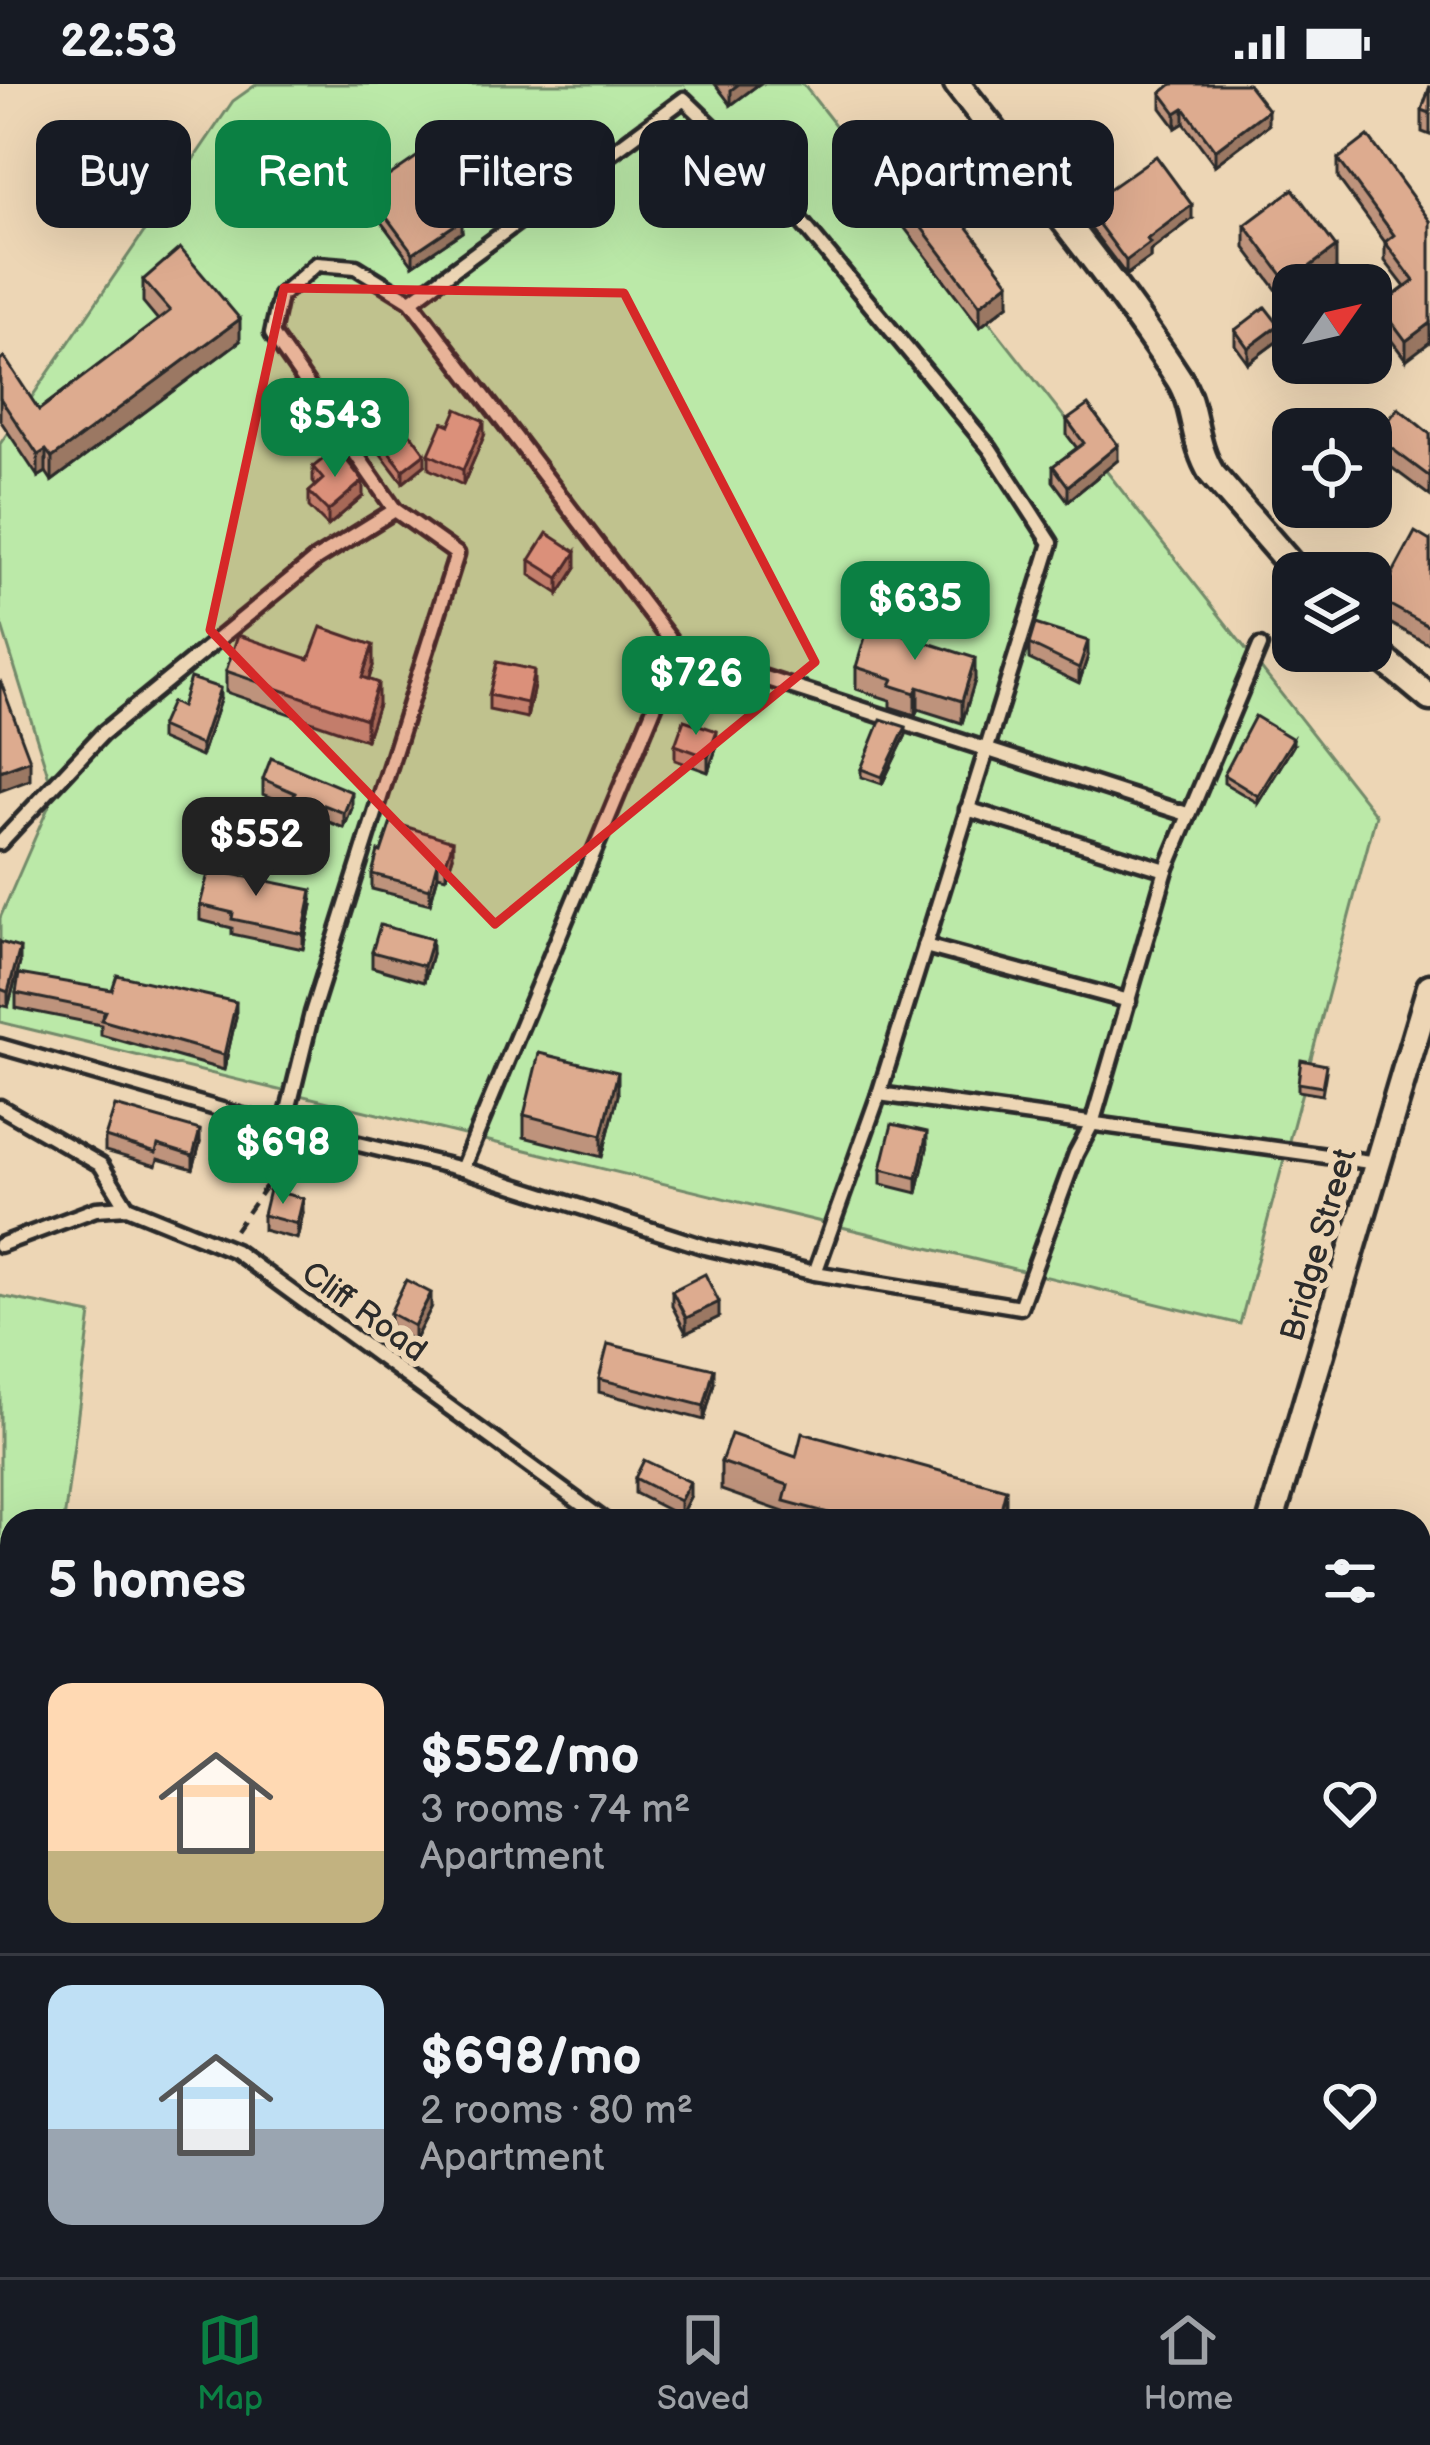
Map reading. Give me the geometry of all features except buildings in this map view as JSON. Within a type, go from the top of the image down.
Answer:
[{"type":"street","points":[[957,84],[1098,265],[1179,380],[1186,391],[1200,455],[1280,552]]},
{"type":"street","points":[[1392,666],[1430,698]]},
{"type":"street","name":"Bridge Street","points":[[1275,1509],[1429,998]]},
{"type":"lane","points":[[410,301],[684,99],[760,172],[990,448],[1051,543],[879,1094],[815,1273]]},
{"type":"lane","points":[[284,1127],[312,1013],[457,554],[395,510],[272,334],[280,296],[317,264],[356,267],[410,301],[678,650],[1186,814]]},
{"type":"lane","points":[[0,843],[102,734],[316,559],[395,510]]},
{"type":"lane","points":[[0,1046],[284,1127],[462,1169],[705,1247],[815,1273],[1020,1307],[1076,1154],[1092,1124],[1186,814],[1260,646]]},
{"type":"lane","points":[[462,1169],[678,650]]},
{"type":"lane","points":[[967,809],[1166,870]]},
{"type":"lane","points":[[925,946],[1129,1001]]},
{"type":"lane","points":[[879,1094],[1378,1163]]},
{"type":"lane","points":[[0,1107],[101,1165],[127,1207],[95,1209],[0,1245]]},
{"type":"lane","name":"Cliff Road","points":[[127,1207],[223,1246],[588,1509]]},
{"type":"path","points":[[223,1246],[304,1131]]},
{"type":"highlighted area","points":[[284,288],[624,293],[815,662],[495,924],[210,630]]},
{"type":"green space","points":[[257,84],[803,84],[832,121],[832,228],[916,228],[1376,815],[1240,1324],[0,1022],[0,918],[54,794],[0,620],[0,444],[147,228],[191,228],[191,163],[215,127],[215,228],[391,228],[391,120],[220,120],[233,101]]},
{"type":"green space","points":[[0,1296],[91,1314],[66,1509],[0,1509]]}]
